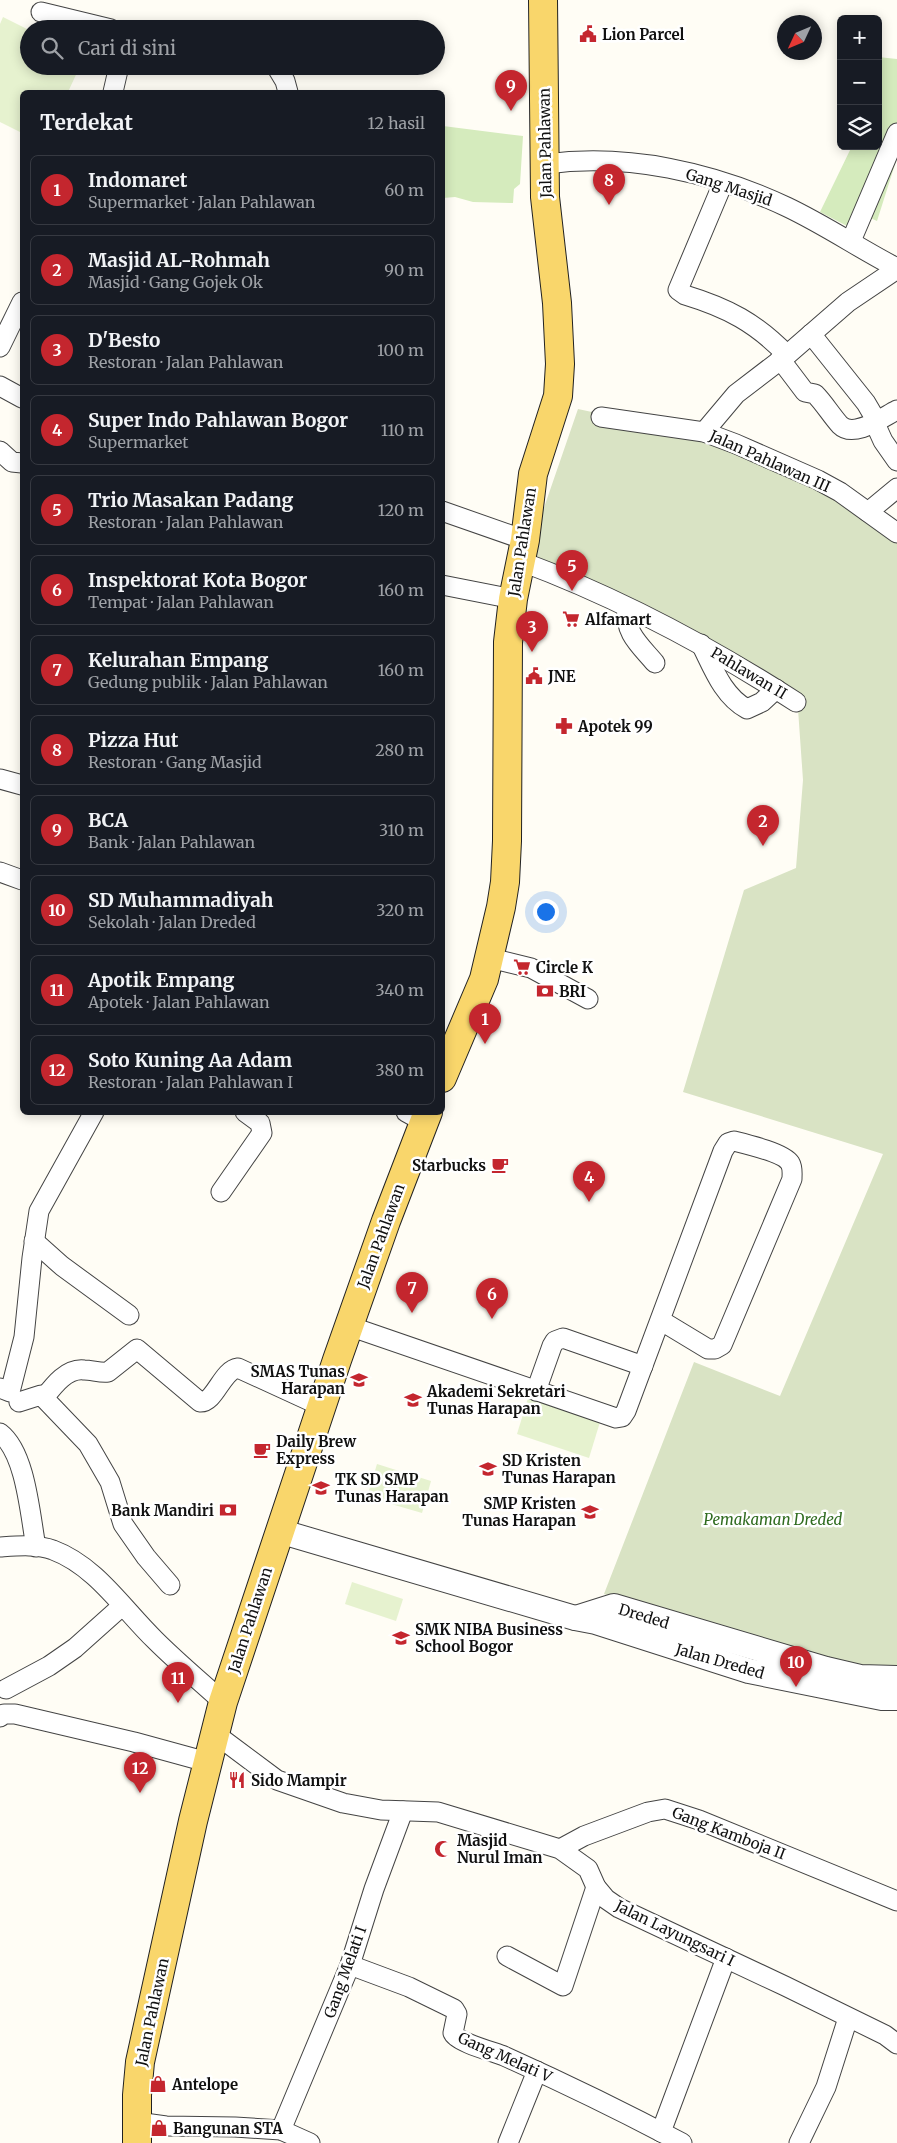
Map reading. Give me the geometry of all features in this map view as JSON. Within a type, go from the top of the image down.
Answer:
[{"type":"main road","name":"Jalan Pahlawan","points":[[445,1068],[484,979],[505,882],[508,776],[508,642],[533,474],[558,396],[560,364],[548,226],[543,0]]},
{"type":"main road","name":"Jalan Pahlawan","points":[[137,2132],[142,2054],[214,1733],[279,1531],[419,1116]]},
{"type":"street","points":[[41,12],[74,20]]},
{"type":"street","points":[[113,90],[117,75]]},
{"type":"street","points":[[281,75],[287,90]]},
{"type":"street","points":[[851,241],[897,133]]},
{"type":"street","name":"Gang Masjid","points":[[546,164],[587,161],[651,166],[677,170],[724,183],[788,208],[851,241],[897,269]]},
{"type":"street","points":[[724,183],[678,290],[685,295],[738,315],[768,335],[805,392],[815,394],[841,426],[850,430],[858,430],[897,410]]},
{"type":"street","points":[[704,432],[736,394],[784,357],[848,302],[897,269]]},
{"type":"street","points":[[0,347],[20,306]]},
{"type":"street","points":[[811,334],[852,384],[876,420],[883,441],[897,461]]},
{"type":"street","points":[[0,386],[20,397]]},
{"type":"street","name":"Jalan Pahlawan III","points":[[601,417],[704,432],[818,480],[897,533]]},
{"type":"street","points":[[0,451],[12,462],[20,463]]},
{"type":"street","points":[[868,512],[897,488]]},
{"type":"street","name":"Pahlawan II","points":[[445,512],[523,550],[551,572],[702,644],[796,702]]},
{"type":"street","points":[[445,586],[513,599]]},
{"type":"street","points":[[626,608],[625,620],[632,637],[655,663]]},
{"type":"street","points":[[702,644],[727,693],[740,706],[747,709],[762,702],[776,688]]},
{"type":"street","points":[[1,785],[20,785]]},
{"type":"street","points":[[0,872],[20,879]]},
{"type":"street","points":[[490,958],[531,968],[588,999]]},
{"type":"street","points":[[0,1388],[10,1392],[24,1337],[39,1211],[92,1115]]},
{"type":"street","points":[[221,1192],[262,1133],[257,1116]]},
{"type":"street","points":[[349,1326],[619,1418],[624,1415],[643,1366],[660,1320],[726,1146],[730,1142],[737,1142],[757,1147],[786,1159],[792,1166],[792,1179],[722,1345],[715,1349],[708,1349],[660,1320]]},
{"type":"street","points":[[34,1241],[62,1266],[129,1315]]},
{"type":"street","points":[[536,1391],[552,1346],[559,1339],[569,1339],[643,1366]]},
{"type":"street","points":[[44,1398],[62,1377],[83,1370],[105,1372],[111,1370],[137,1349],[200,1402],[207,1400],[231,1370],[238,1368],[321,1406]]},
{"type":"street","points":[[19,1402],[37,1395],[44,1398],[88,1444],[110,1482],[123,1524],[146,1557],[170,1585]]},
{"type":"street","points":[[0,1433],[7,1438],[18,1458],[36,1547]]},
{"type":"street","name":"Jalan Dreded","points":[[279,1531],[575,1618],[696,1642],[749,1671],[829,1689],[882,1698],[897,1698]]},
{"type":"street","points":[[0,1547],[51,1549],[62,1553],[84,1567],[154,1640],[223,1702]]},
{"type":"street","points":[[122,1606],[81,1643],[50,1666],[3,1684],[8,1716],[134,1742],[207,1762]]},
{"type":"street","points":[[696,1642],[860,1677],[897,1678]]},
{"type":"street","name":"Jalan Layungsari I","points":[[214,1733],[277,1780],[359,1807],[438,1812],[560,1849],[588,1868],[596,1887],[606,1899],[619,1908],[785,1986],[885,2035],[897,2044]]},
{"type":"street","name":"Gang Kamboja II","points":[[560,1849],[584,1836],[618,1823],[648,1812],[665,1809],[736,1835],[897,1901]]},
{"type":"street","name":"Gang Melati I","points":[[281,2130],[350,1965],[374,1889],[403,1811]]},
{"type":"street","points":[[507,1956],[563,1986],[596,1887]]},
{"type":"street","points":[[661,2132],[726,1958]]},
{"type":"street","name":"Gang Melati V","points":[[350,1965],[409,1987],[454,2009],[457,2014],[453,2034],[455,2037],[537,2071],[682,2143]]},
{"type":"street","points":[[799,2143],[826,2087],[848,2018]]},
{"type":"street","points":[[508,2143],[537,2071]]},
{"type":"street","points":[[137,2132],[166,2126],[235,2127],[281,2130],[310,2143]]},
{"type":"green space","points":[[3,17],[20,26],[20,75],[76,75],[69,90],[20,90],[20,132],[0,122],[0,24]]},
{"type":"green space","points":[[882,57],[897,59],[897,158],[877,221],[853,210],[847,226],[820,212],[850,150],[882,150]]},
{"type":"green space","points":[[445,126],[523,136],[520,184],[514,189],[513,203],[473,202],[455,197],[445,198]]},
{"type":"green space","name":"Pemakaman Dreded","points":[[578,409],[741,444],[897,529],[897,1673],[849,1671],[604,1594],[694,1362],[780,1396],[883,1154],[683,1092],[744,890],[796,868],[803,780],[798,709],[528,554]]},
{"type":"green space","points":[[528,1398],[600,1422],[589,1458],[517,1434]]},
{"type":"green space","points":[[377,1464],[431,1481],[422,1513],[367,1497]]},
{"type":"green space","points":[[352,1582],[403,1599],[396,1621],[345,1604]]},
{"type":"place","name":"Lion Parcel","points":[[588,34]]},
{"type":"place","name":"BCA","points":[[511,111]]},
{"type":"place","name":"Pizza Hut","points":[[609,205]]},
{"type":"place","name":"Trio Masakan Padang","points":[[572,591]]},
{"type":"place","name":"Alfamart","points":[[571,619]]},
{"type":"place","name":"D'Besto","points":[[532,652]]},
{"type":"place","name":"JNE","points":[[534,676]]},
{"type":"place","name":"Apotek 99","points":[[564,726]]},
{"type":"place","name":"Masjid AL-Rohmah","points":[[763,846]]},
{"type":"place","name":"Circle K","points":[[522,967]]},
{"type":"place","name":"BRI","points":[[545,991]]},
{"type":"place","name":"Indomaret","points":[[485,1044]]},
{"type":"place","name":"Starbucks","points":[[500,1165]]},
{"type":"place","name":"Super Indo Pahlawan Bogor","points":[[589,1202]]},
{"type":"place","name":"Kelurahan Empang","points":[[412,1313]]},
{"type":"place","name":"Inspektorat Kota Bogor","points":[[492,1319]]},
{"type":"place","name":"SMAS Tunas Harapan","points":[[359,1380]]},
{"type":"place","name":"Akademi Sekretari Tunas Harapan","points":[[413,1400]]},
{"type":"place","name":"Daily Brew Express","points":[[262,1450]]},
{"type":"place","name":"SD Kristen Tunas Harapan","points":[[488,1469]]},
{"type":"place","name":"TK SD SMP Tunas Harapan","points":[[321,1488]]},
{"type":"place","name":"Bank Mandiri","points":[[228,1510]]},
{"type":"place","name":"SMP Kristen Tunas Harapan","points":[[590,1512]]},
{"type":"place","name":"SMK NIBA Business School Bogor","points":[[401,1638]]},
{"type":"place","name":"SD Muhammadiyah","points":[[796,1687]]},
{"type":"place","name":"Apotik Empang","points":[[178,1703]]},
{"type":"place","name":"Sido Mampir","points":[[237,1780]]},
{"type":"place","name":"Soto Kuning Aa Adam","points":[[140,1793]]},
{"type":"place","name":"Masjid Nurul Iman","points":[[443,1849]]},
{"type":"place","name":"Antelope","points":[[158,2084]]},
{"type":"place","name":"Bangunan STA","points":[[159,2128]]}]
